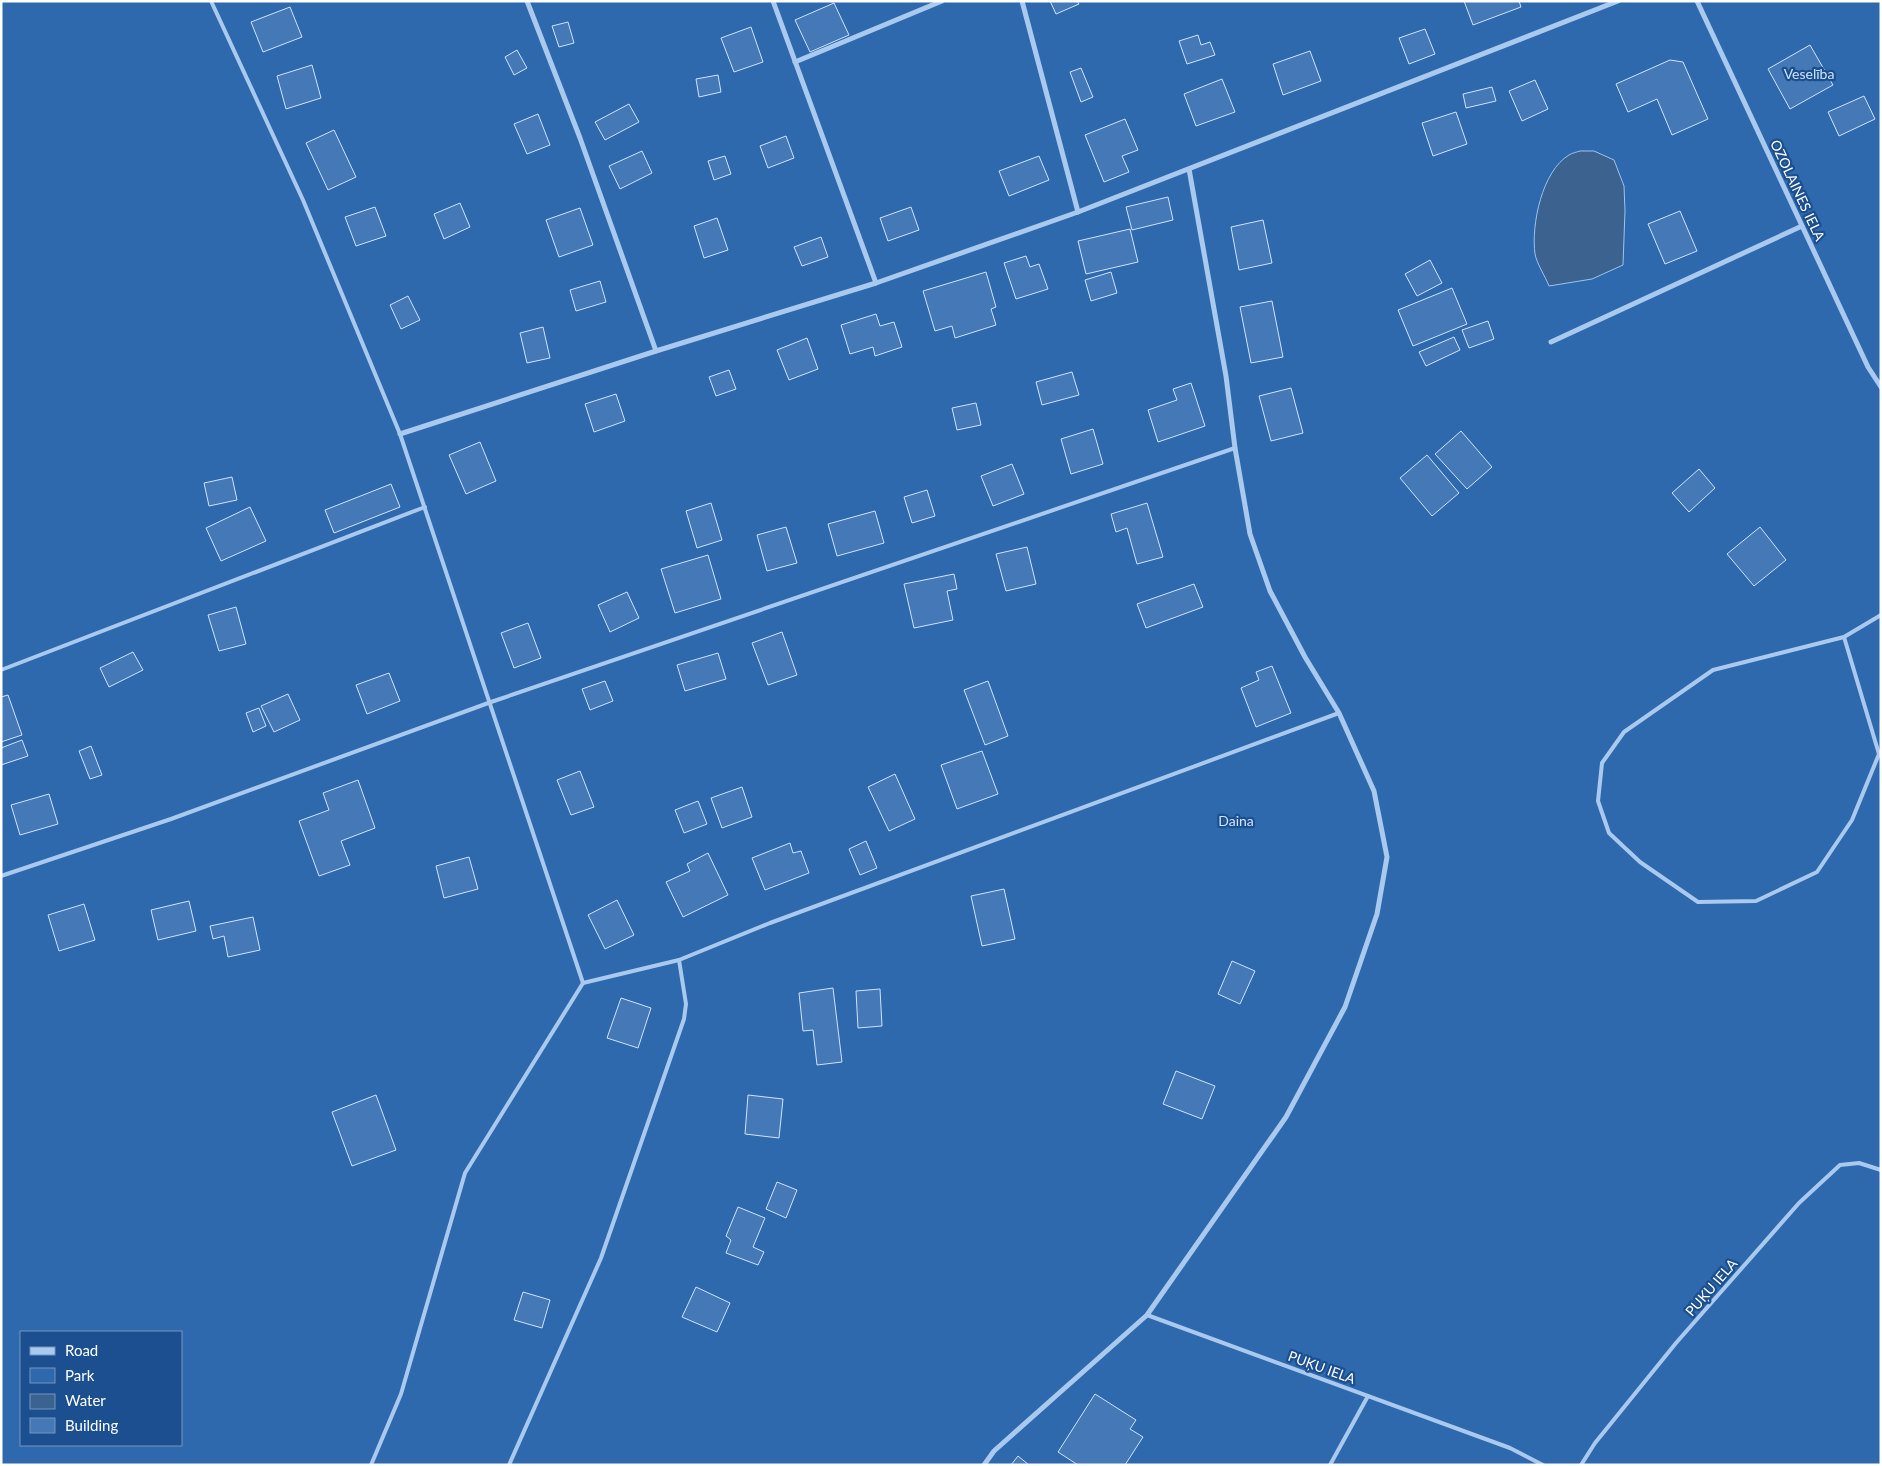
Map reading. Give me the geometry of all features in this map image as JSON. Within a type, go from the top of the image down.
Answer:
[{"type":"street","points":[[527,1],[580,138],[656,351]]},
{"type":"street","points":[[773,1],[876,283]]},
{"type":"street","points":[[795,62],[942,1]]},
{"type":"street","points":[[1022,1],[1078,212]]},
{"type":"street","points":[[400,434],[656,351],[876,283],[1078,212],[1618,1]]},
{"type":"street","name":"OZOLAINES IELA","points":[[1697,1],[1868,368],[1881,388]]},
{"type":"street","points":[[984,1465],[994,1451],[1147,1315],[1286,1117],[1345,1007],[1377,914],[1387,857],[1374,791],[1339,714],[1305,657],[1270,591],[1250,534],[1235,448],[1226,376],[1189,169]]},
{"type":"street","points":[[1551,342],[1802,226]]},
{"type":"lane","points":[[210,1],[303,200],[400,434],[491,702],[583,983]]},
{"type":"lane","points":[[1,876],[171,819],[491,702],[1235,448]]},
{"type":"lane","points":[[1,670],[425,507]]},
{"type":"lane","points":[[1844,636],[1879,754],[1852,820],[1817,872],[1756,901],[1698,902],[1640,862],[1609,833],[1598,801],[1602,764],[1624,732],[1713,670],[1844,636],[1881,615]]},
{"type":"lane","points":[[371,1465],[401,1394],[465,1173],[583,983],[679,960],[780,920],[1339,714]]},
{"type":"lane","points":[[509,1465],[601,1258],[684,1019],[686,1004],[679,960]]},
{"type":"lane","name":"PUĶU IELA","points":[[1581,1465],[1595,1443],[1676,1343],[1799,1203],[1840,1165],[1859,1164],[1881,1170]]},
{"type":"lane","name":"PUĶU IELA","points":[[1147,1315],[1510,1448],[1543,1465]]},
{"type":"lane","points":[[1330,1465],[1368,1396]]},
{"type":"green space","name":"Daina","points":[[1,1],[1881,1],[1881,1465],[1,1465]]},
{"type":"water","points":[[1580,151],[1594,151],[1614,160],[1624,186],[1623,265],[1592,279],[1549,286],[1535,254],[1535,229],[1540,200],[1552,173],[1560,163],[1569,155]]},
{"type":"building","points":[[1050,1],[1077,1],[1079,4],[1056,14]]},
{"type":"building","points":[[1464,1],[1519,1],[1521,7],[1473,25]]},
{"type":"building","points":[[834,3],[849,35],[810,52],[795,20]]},
{"type":"building","points":[[290,7],[302,37],[263,52],[251,22]]},
{"type":"building","points":[[568,22],[574,43],[559,47],[552,26]]},
{"type":"building","points":[[751,27],[763,62],[734,72],[721,38]]},
{"type":"building","points":[[1425,29],[1435,54],[1409,64],[1399,38]]},
{"type":"building","points":[[1198,35],[1201,45],[1210,42],[1215,55],[1187,64],[1179,41]]},
{"type":"building","points":[[1810,45],[1833,85],[1790,109],[1768,69]]},
{"type":"building","points":[[517,50],[527,68],[514,75],[505,57]]},
{"type":"building","points":[[1310,51],[1321,81],[1283,95],[1273,64]]},
{"type":"building","points":[[1670,60],[1683,62],[1708,119],[1672,135],[1657,99],[1628,112],[1616,84]]},
{"type":"building","points":[[312,65],[321,98],[286,109],[277,76]]},
{"type":"building","points":[[1081,68],[1093,97],[1081,102],[1070,72]]},
{"type":"building","points":[[718,75],[721,92],[699,97],[696,79]]},
{"type":"building","points":[[1222,79],[1235,112],[1196,126],[1184,94]]},
{"type":"building","points":[[1535,80],[1548,109],[1522,121],[1509,91]]},
{"type":"building","points":[[1492,87],[1496,101],[1466,108],[1463,94]]},
{"type":"building","points":[[1864,96],[1875,119],[1839,136],[1828,112]]},
{"type":"building","points":[[629,104],[639,122],[605,140],[595,122]]},
{"type":"building","points":[[1456,112],[1467,144],[1433,156],[1422,123]]},
{"type":"building","points":[[538,114],[550,145],[527,154],[514,124]]},
{"type":"building","points":[[1125,119],[1138,150],[1122,156],[1129,172],[1104,182],[1085,135]]},
{"type":"building","points":[[334,130],[356,177],[328,190],[306,143]]},
{"type":"building","points":[[786,136],[794,158],[768,168],[760,146]]},
{"type":"building","points":[[642,151],[652,173],[620,189],[609,166]]},
{"type":"building","points":[[725,156],[731,174],[714,180],[708,161]]},
{"type":"building","points":[[1039,156],[1049,180],[1009,196],[999,171]]},
{"type":"building","points":[[1168,197],[1173,220],[1132,230],[1126,207]]},
{"type":"building","points":[[460,203],[470,227],[444,239],[434,214]]},
{"type":"building","points":[[375,207],[386,236],[356,246],[345,217]]},
{"type":"building","points":[[911,207],[919,230],[888,241],[880,218]]},
{"type":"building","points":[[580,208],[593,245],[559,257],[546,220]]},
{"type":"building","points":[[1680,211],[1697,251],[1665,264],[1648,224]]},
{"type":"building","points":[[717,218],[728,250],[704,258],[694,226]]},
{"type":"building","points":[[1263,220],[1272,263],[1239,270],[1231,227]]},
{"type":"building","points":[[1130,229],[1138,262],[1086,274],[1078,241]]},
{"type":"building","points":[[821,237],[828,257],[802,266],[794,247]]},
{"type":"building","points":[[1026,256],[1030,267],[1039,264],[1048,289],[1016,299],[1004,263]]},
{"type":"building","points":[[1430,260],[1442,283],[1417,296],[1405,274]]},
{"type":"building","points":[[986,272],[996,307],[991,309],[996,325],[955,338],[952,326],[935,331],[923,291]]},
{"type":"building","points":[[1111,272],[1117,293],[1091,301],[1085,280]]},
{"type":"building","points":[[600,281],[606,302],[576,311],[570,290]]},
{"type":"building","points":[[1452,288],[1467,324],[1413,346],[1398,310]]},
{"type":"building","points":[[408,296],[420,320],[401,329],[390,305]]},
{"type":"building","points":[[1272,301],[1283,357],[1251,363],[1240,307]]},
{"type":"building","points":[[876,314],[880,326],[894,322],[902,347],[875,356],[873,347],[850,354],[841,325]]},
{"type":"building","points":[[1488,321],[1494,339],[1469,348],[1462,330]]},
{"type":"building","points":[[543,327],[550,358],[527,363],[520,333]]},
{"type":"building","points":[[1454,337],[1460,350],[1426,366],[1419,352]]},
{"type":"building","points":[[807,338],[818,369],[789,380],[777,350]]},
{"type":"building","points":[[729,370],[736,389],[716,396],[709,377]]},
{"type":"building","points":[[1072,372],[1079,395],[1042,405],[1036,382]]},
{"type":"building","points":[[1191,383],[1205,426],[1158,442],[1148,410],[1177,400],[1173,389]]},
{"type":"building","points":[[1291,388],[1303,433],[1271,441],[1259,396]]},
{"type":"building","points":[[616,394],[625,421],[594,432],[585,404]]},
{"type":"building","points":[[976,403],[981,425],[957,430],[952,408]]},
{"type":"building","points":[[1093,429],[1103,464],[1071,474],[1061,439]]},
{"type":"building","points":[[1461,431],[1492,467],[1467,489],[1435,454]]},
{"type":"building","points":[[480,442],[496,481],[466,494],[449,455]]},
{"type":"building","points":[[1427,455],[1459,493],[1432,516],[1400,478]]},
{"type":"building","points":[[1012,464],[1024,494],[993,506],[981,476]]},
{"type":"building","points":[[1699,469],[1715,488],[1689,512],[1672,493]]},
{"type":"building","points":[[232,477],[237,500],[209,506],[204,483]]},
{"type":"building","points":[[391,484],[400,507],[334,533],[325,510]]},
{"type":"building","points":[[927,490],[935,516],[912,523],[904,497]]},
{"type":"building","points":[[711,503],[722,540],[697,548],[686,511]]},
{"type":"building","points":[[1147,503],[1163,557],[1137,564],[1127,528],[1116,532],[1111,514]]},
{"type":"building","points":[[250,507],[266,541],[221,561],[206,528]]},
{"type":"building","points":[[875,511],[884,543],[837,556],[828,524]]},
{"type":"building","points":[[786,527],[797,563],[767,571],[757,535]]},
{"type":"building","points":[[1760,527],[1786,560],[1754,586],[1727,554]]},
{"type":"building","points":[[1027,547],[1036,584],[1006,591],[996,554]]},
{"type":"building","points":[[708,555],[721,599],[675,613],[661,569]]},
{"type":"building","points":[[954,574],[957,589],[947,591],[953,620],[914,628],[904,584]]},
{"type":"building","points":[[1194,584],[1203,607],[1146,628],[1137,604]]},
{"type":"building","points":[[627,592],[639,618],[610,632],[598,605]]},
{"type":"building","points":[[236,607],[246,644],[219,651],[208,615]]},
{"type":"building","points":[[528,623],[541,658],[514,668],[501,633]]},
{"type":"building","points":[[782,632],[797,675],[768,685],[752,643]]},
{"type":"building","points":[[133,652],[143,670],[109,687],[100,668]]},
{"type":"building","points":[[718,653],[726,679],[685,691],[677,665]]},
{"type":"building","points":[[1272,666],[1291,713],[1256,727],[1241,688],[1259,680],[1256,672]]},
{"type":"building","points":[[389,673],[400,701],[367,714],[356,685]]},
{"type":"building","points":[[605,681],[613,701],[590,710],[582,689]]},
{"type":"building","points":[[988,681],[1008,736],[985,745],[964,690]]},
{"type":"building","points":[[288,694],[300,720],[274,732],[261,706]]},
{"type":"building","points":[[8,695],[22,735],[1,742],[1,697]]},
{"type":"building","points":[[259,708],[266,726],[253,732],[246,713]]},
{"type":"building","points":[[22,740],[28,756],[1,765],[1,748]]},
{"type":"building","points":[[91,746],[102,775],[90,779],[79,751]]},
{"type":"building","points":[[982,751],[998,794],[957,809],[941,765]]},
{"type":"building","points":[[580,771],[594,807],[571,815],[557,780]]},
{"type":"building","points":[[895,774],[915,819],[889,831],[868,787]]},
{"type":"building","points":[[358,780],[375,828],[341,841],[350,865],[319,876],[299,821],[329,810],[323,793]]},
{"type":"building","points":[[742,787],[752,817],[722,828],[711,798]]},
{"type":"building","points":[[49,794],[58,824],[20,835],[11,805]]},
{"type":"building","points":[[698,801],[707,824],[684,833],[675,810]]},
{"type":"building","points":[[866,841],[877,868],[860,875],[849,849]]},
{"type":"building","points":[[790,843],[793,853],[801,851],[809,873],[765,890],[752,858]]},
{"type":"building","points":[[708,853],[728,895],[683,917],[666,882],[690,871],[687,864]]},
{"type":"building","points":[[469,857],[478,889],[444,898],[436,866]]},
{"type":"building","points":[[1004,889],[1015,939],[982,946],[971,896]]},
{"type":"building","points":[[617,900],[634,935],[605,949],[588,915]]},
{"type":"building","points":[[189,901],[196,931],[158,940],[151,910]]},
{"type":"building","points":[[84,904],[95,940],[59,951],[48,915]]},
{"type":"building","points":[[253,917],[260,950],[228,957],[224,936],[213,939],[210,926]]},
{"type":"building","points":[[1232,961],[1255,971],[1240,1004],[1218,994]]},
{"type":"building","points":[[833,988],[842,1062],[817,1065],[813,1030],[803,1031],[799,993]]},
{"type":"building","points":[[880,989],[882,1026],[858,1028],[856,991]]},
{"type":"building","points":[[621,998],[651,1008],[638,1048],[607,1038]]},
{"type":"building","points":[[1176,1071],[1215,1086],[1202,1119],[1163,1104]]},
{"type":"building","points":[[376,1095],[396,1150],[352,1166],[332,1112]]},
{"type":"building","points":[[748,1095],[783,1099],[779,1138],[745,1134]]},
{"type":"building","points":[[777,1182],[797,1190],[786,1218],[766,1209]]},
{"type":"building","points":[[738,1207],[765,1218],[753,1247],[764,1252],[758,1265],[726,1253],[731,1240],[726,1236]]},
{"type":"building","points":[[696,1287],[730,1303],[717,1332],[682,1317]]},
{"type":"building","points":[[523,1292],[550,1300],[542,1328],[514,1320]]},
{"type":"building","points":[[1095,1394],[1136,1420],[1130,1429],[1143,1437],[1125,1465],[1078,1465],[1058,1452]]},
{"type":"building","points":[[1018,1456],[1029,1465],[1011,1465]]},
{"type":"park label","name":"Veselība","points":[[1809,73]]}]
